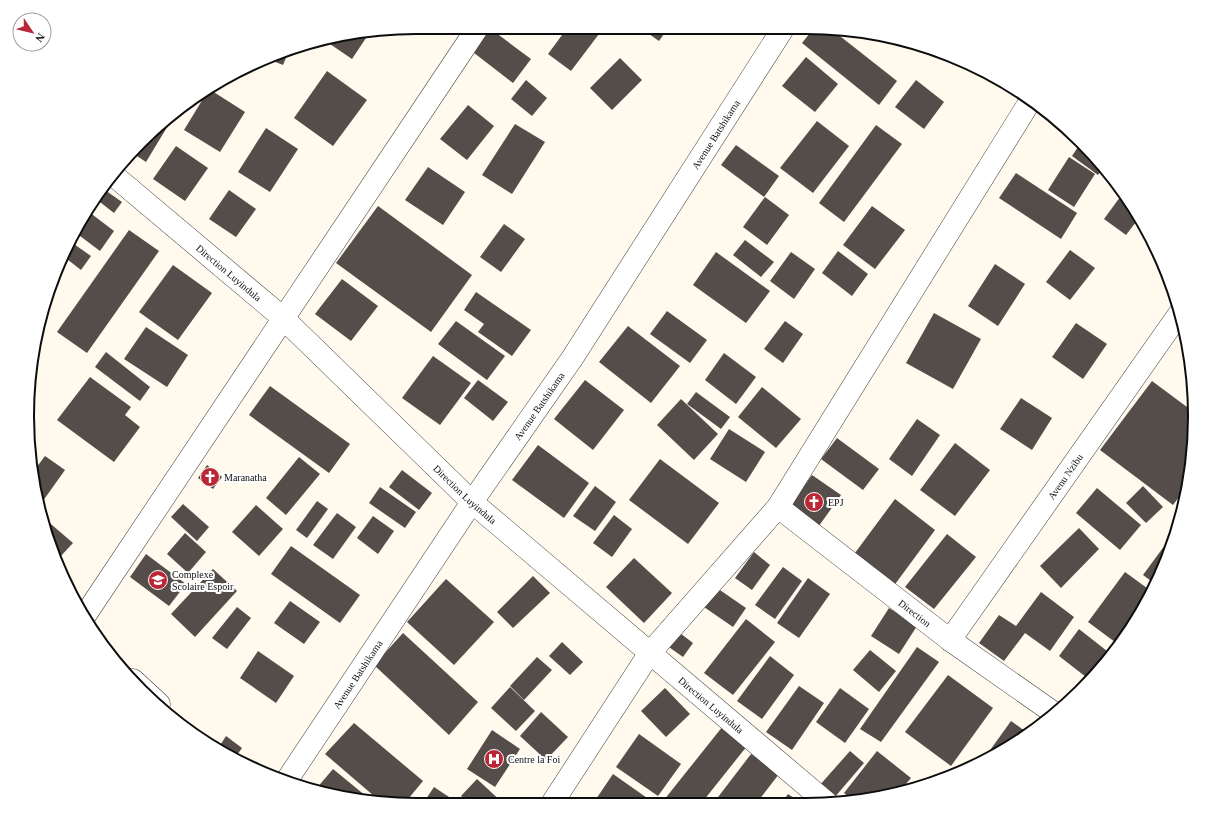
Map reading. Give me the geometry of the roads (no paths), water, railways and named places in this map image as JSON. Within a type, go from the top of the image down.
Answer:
[{"type":"street","points":[[88,611],[473,34]]},
{"type":"street","name":"Avenue Batshikama","points":[[290,777],[472,502],[573,357],[780,34]]},
{"type":"street","points":[[556,798],[649,654],[778,507],[1028,105]]},
{"type":"street","name":"Direction Luyindula","points":[[117,178],[283,318],[472,502],[649,654],[820,797]]},
{"type":"street","name":"Avenu Nzibu","points":[[950,640],[1176,320]]},
{"type":"street","name":"Direction","points":[[778,507],[950,640],[1049,711]]},
{"type":"place","name":"Maranatha","points":[[210,477]]},
{"type":"place","name":"EPJ","points":[[814,502]]},
{"type":"place","name":"Complexe Scolaire Espoir","points":[[158,580]]},
{"type":"place","name":"Centre la Foi","points":[[494,759]]}]
